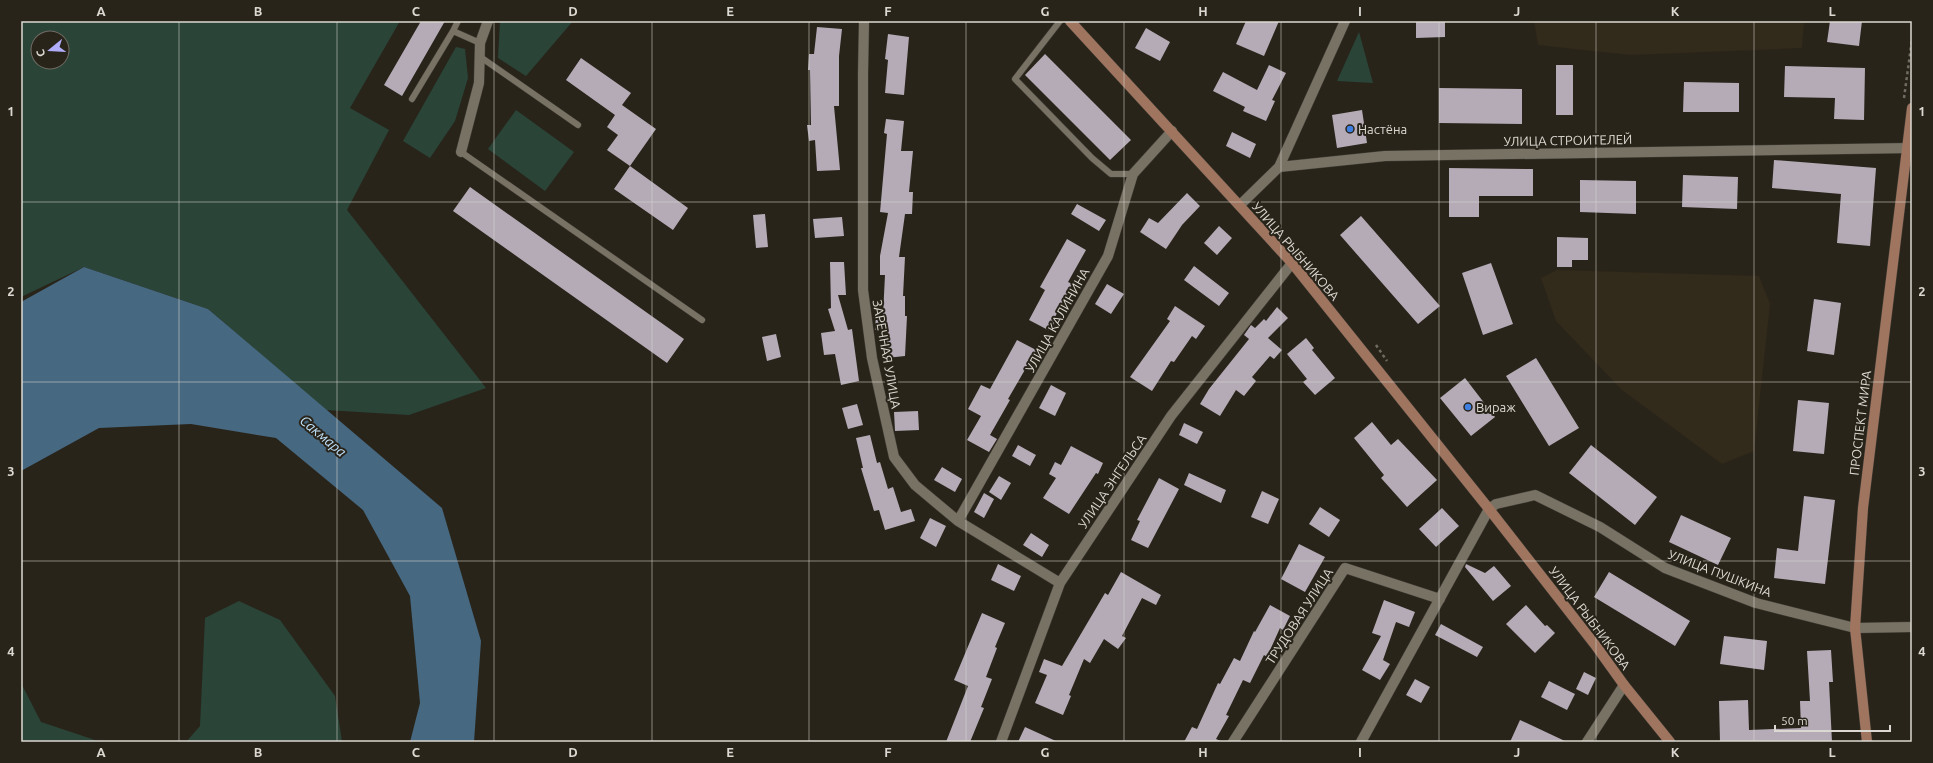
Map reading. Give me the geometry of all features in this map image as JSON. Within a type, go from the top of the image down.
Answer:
[{"type":"street","points":[[461,152],[479,82],[480,43],[488,21]]},
{"type":"street","name":"ЗАРЕЧНАЯ УЛИЦА","points":[[864,21],[863,290],[872,358],[894,457],[915,485],[958,521],[1060,583]]},
{"type":"street","name":"УЛИЦА РЫБНИКОВА","points":[[1070,21],[1292,263],[1489,509],[1596,646],[1624,685],[1670,742]]},
{"type":"street","points":[[1240,205],[1279,167],[1344,21]]},
{"type":"street","name":"ПРОСПЕКТ МИРА","points":[[1867,742],[1855,628],[1862,508],[1909,149],[1912,108]]},
{"type":"street","name":"УЛИЦА КАЛИНИНА","points":[[958,521],[1108,256],[1133,174],[1172,131]]},
{"type":"street","name":"УЛИЦА СТРОИТЕЛЕЙ","points":[[1279,167],[1385,156],[1909,149]]},
{"type":"street","name":"УЛИЦА ЭНГЕЛЬСА","points":[[1001,742],[1060,583],[1171,416],[1292,263]]},
{"type":"street","name":"УЛИЦА ПУШКИНА","points":[[1489,509],[1496,504],[1535,495],[1600,527],[1666,568],[1756,603],[1855,628],[1912,627]]},
{"type":"street","points":[[1361,742],[1489,509]]},
{"type":"street","name":"ТРУДОВАЯ УЛИЦА","points":[[1233,742],[1346,568],[1440,599]]},
{"type":"street","points":[[1587,742],[1624,685]]},
{"type":"lane","points":[[412,99],[458,21]]},
{"type":"lane","points":[[1060,21],[1015,79],[1092,158],[1111,174],[1133,174]]},
{"type":"lane","points":[[453,31],[480,43]]},
{"type":"lane","points":[[479,56],[578,126]]},
{"type":"lane","points":[[461,152],[702,320]]},
{"type":"shaded area","points":[[1534,21],[1804,21],[1802,48],[1630,55],[1538,45]]},
{"type":"shaded area","points":[[1557,270],[1759,276],[1770,304],[1754,451],[1722,464],[1622,390],[1556,321],[1541,278]]},
{"type":"green space","points":[[21,21],[400,21],[350,108],[389,130],[347,210],[486,388],[409,415],[325,410],[208,309],[84,267],[21,297]]},
{"type":"green space","points":[[500,21],[573,21],[526,76],[498,58]]},
{"type":"green space","points":[[1359,32],[1373,83],[1337,81]]},
{"type":"green space","points":[[456,47],[465,49],[468,78],[455,121],[430,158],[403,141]]},
{"type":"green space","points":[[516,110],[574,152],[545,191],[488,149]]},
{"type":"green space","points":[[239,601],[280,620],[335,696],[342,742],[186,742],[200,726],[205,618]]},
{"type":"green space","points":[[21,683],[41,722],[101,742],[21,742]]},
{"type":"water","name":"Сакмара","points":[[84,267],[208,309],[442,508],[481,641],[474,742],[410,742],[420,703],[410,596],[363,510],[276,438],[191,424],[99,428],[21,471],[21,302]]},
{"type":"building","points":[[421,21],[445,21],[402,96],[384,85]]},
{"type":"building","points":[[1246,21],[1279,21],[1264,56],[1236,44]]},
{"type":"building","points":[[1416,21],[1445,21],[1445,37],[1416,38]]},
{"type":"building","points":[[1830,21],[1862,21],[1859,46],[1827,42]]},
{"type":"building","points":[[817,27],[842,29],[839,56],[839,106],[834,106],[840,170],[817,171],[815,140],[809,141],[807,125],[811,125],[810,70],[808,70],[809,54],[814,54]]},
{"type":"building","points":[[1146,28],[1170,42],[1160,61],[1135,48]]},
{"type":"building","points":[[888,34],[909,37],[904,95],[885,93],[888,60],[885,59]]},
{"type":"building","points":[[1045,54],[1131,140],[1110,160],[1025,75]]},
{"type":"building","points":[[581,58],[631,93],[622,105],[656,129],[630,166],[607,150],[618,135],[607,127],[615,115],[566,80]]},
{"type":"building","points":[[1269,65],[1286,73],[1272,100],[1275,101],[1266,121],[1243,111],[1245,107],[1213,91],[1223,72],[1257,90]]},
{"type":"building","points":[[1556,65],[1573,65],[1573,115],[1556,115]]},
{"type":"building","points":[[1785,66],[1865,68],[1864,120],[1834,119],[1835,98],[1784,97]]},
{"type":"building","points":[[1684,82],[1739,83],[1739,112],[1683,112]]},
{"type":"building","points":[[1439,88],[1522,89],[1522,124],[1439,123]]},
{"type":"building","name":"Настёна","points":[[1362,110],[1367,143],[1337,148],[1332,115]]},
{"type":"building","points":[[886,119],[904,121],[901,151],[913,151],[909,192],[913,192],[912,214],[905,214],[899,257],[905,257],[903,296],[905,296],[905,316],[907,316],[905,356],[886,358],[884,330],[875,330],[876,315],[883,315],[885,275],[880,275],[880,256],[888,213],[880,212],[887,134],[884,133]]},
{"type":"building","points":[[1232,132],[1256,144],[1250,158],[1226,146]]},
{"type":"building","points":[[1774,160],[1876,168],[1870,246],[1837,243],[1841,194],[1772,188]]},
{"type":"building","points":[[630,166],[688,208],[673,230],[614,189]]},
{"type":"building","points":[[1449,168],[1533,169],[1533,196],[1479,196],[1479,217],[1449,217]]},
{"type":"building","points":[[1683,175],[1738,177],[1737,209],[1682,207]]},
{"type":"building","points":[[1580,180],[1636,181],[1636,214],[1580,212]]},
{"type":"building","points":[[470,187],[684,339],[667,363],[453,211]]},
{"type":"building","points":[[1187,193],[1200,206],[1182,225],[1166,249],[1140,232],[1149,218],[1158,223]]},
{"type":"building","points":[[1077,204],[1106,220],[1099,231],[1071,214]]},
{"type":"building","points":[[765,214],[768,247],[756,248],[753,215]]},
{"type":"building","points":[[1361,216],[1440,306],[1418,324],[1340,235]]},
{"type":"building","points":[[842,217],[844,236],[815,238],[813,219]]},
{"type":"building","points":[[1219,226],[1232,238],[1217,255],[1204,243]]},
{"type":"building","points":[[1557,237],[1588,238],[1588,260],[1572,260],[1572,267],[1557,267]]},
{"type":"building","points":[[1067,239],[1086,250],[1068,282],[1072,284],[1054,319],[1056,320],[1050,331],[1029,320],[1045,290],[1040,287]]},
{"type":"building","points":[[830,262],[844,262],[846,295],[838,295],[848,330],[852,329],[859,381],[841,385],[835,354],[824,355],[821,333],[835,331],[828,309],[831,308]]},
{"type":"building","points":[[1491,263],[1513,324],[1483,335],[1462,273]]},
{"type":"building","points":[[1194,266],[1229,293],[1219,306],[1184,280]]},
{"type":"building","points":[[1107,284],[1124,294],[1111,314],[1095,304]]},
{"type":"building","points":[[1814,299],[1841,303],[1834,355],[1807,351]]},
{"type":"building","points":[[1175,306],[1205,326],[1196,339],[1192,336],[1174,362],[1171,361],[1152,391],[1130,377],[1170,321],[1167,319]]},
{"type":"building","points":[[1277,307],[1288,318],[1268,338],[1282,350],[1274,359],[1270,356],[1252,377],[1256,381],[1244,396],[1236,390],[1220,416],[1200,404],[1209,389],[1249,339],[1244,335],[1251,325],[1255,328],[1264,319],[1266,321]]},
{"type":"building","points":[[776,334],[781,357],[767,361],[762,337]]},
{"type":"building","points":[[1306,338],[1314,348],[1312,350],[1335,378],[1315,395],[1303,382],[1307,379],[1287,354]]},
{"type":"building","points":[[1017,340],[1038,351],[1032,362],[1030,361],[1008,399],[1010,400],[990,435],[997,439],[989,452],[967,440],[981,416],[968,409],[981,385],[990,389]]},
{"type":"building","points":[[1536,358],[1579,428],[1549,446],[1506,376]]},
{"type":"building","name":"Вираж","points":[[1465,378],[1495,417],[1471,436],[1440,398]]},
{"type":"building","points":[[1051,385],[1066,393],[1055,416],[1039,408]]},
{"type":"building","points":[[1798,400],[1829,403],[1824,454],[1793,451]]},
{"type":"building","points":[[857,404],[863,425],[848,429],[842,408]]},
{"type":"building","points":[[918,411],[919,430],[895,431],[894,412]]},
{"type":"building","points":[[1372,422],[1391,445],[1398,439],[1437,480],[1407,507],[1381,478],[1384,475],[1354,438]]},
{"type":"building","points":[[1184,423],[1203,432],[1197,444],[1179,435]]},
{"type":"building","points":[[870,435],[877,463],[880,462],[888,489],[893,487],[901,512],[911,509],[915,521],[885,530],[879,510],[874,511],[861,468],[863,468],[856,438]]},
{"type":"building","points":[[1018,445],[1036,455],[1030,466],[1012,456]]},
{"type":"building","points":[[1591,445],[1657,497],[1635,525],[1569,473]]},
{"type":"building","points":[[1071,446],[1103,463],[1098,474],[1096,473],[1069,514],[1043,498],[1056,478],[1049,474],[1055,462],[1061,465]]},
{"type":"building","points":[[942,467],[962,479],[955,492],[934,480]]},
{"type":"building","points":[[1189,473],[1226,490],[1221,503],[1184,485]]},
{"type":"building","points":[[999,476],[1011,483],[1001,500],[989,492]]},
{"type":"building","points":[[1159,478],[1179,489],[1148,548],[1131,540],[1140,521],[1137,520]]},
{"type":"building","points":[[1262,491],[1279,499],[1268,524],[1251,517]]},
{"type":"building","points":[[984,493],[994,499],[984,518],[974,512]]},
{"type":"building","points":[[1804,496],[1835,500],[1825,584],[1774,578],[1777,548],[1798,551]]},
{"type":"building","points":[[1320,507],[1340,520],[1329,537],[1309,524]]},
{"type":"building","points":[[1442,508],[1459,526],[1436,547],[1419,529]]},
{"type":"building","points":[[1681,515],[1731,538],[1718,565],[1669,542]]},
{"type":"building","points":[[930,518],[946,526],[936,547],[920,538]]},
{"type":"building","points":[[1031,533],[1049,545],[1042,557],[1023,545]]},
{"type":"building","points":[[1299,544],[1325,557],[1305,592],[1281,579]]},
{"type":"building","points":[[998,564],[1021,576],[1014,591],[991,580]]},
{"type":"building","points":[[1466,564],[1485,573],[1494,566],[1511,586],[1493,601],[1465,567]]},
{"type":"building","points":[[1121,572],[1161,595],[1156,605],[1142,598],[1122,636],[1126,638],[1118,649],[1104,639],[1090,663],[1084,659],[1069,695],[1071,696],[1063,715],[1035,703],[1047,675],[1039,672],[1044,659],[1062,666],[1105,593],[1108,595]]},
{"type":"building","points":[[1609,572],[1690,621],[1675,646],[1594,597]]},
{"type":"building","points":[[1384,600],[1415,612],[1409,627],[1396,622],[1383,660],[1390,664],[1380,680],[1362,670],[1381,636],[1372,633]]},
{"type":"building","points":[[1270,605],[1290,616],[1283,630],[1280,628],[1267,657],[1264,655],[1250,683],[1243,680],[1226,715],[1229,716],[1216,739],[1223,742],[1184,742],[1192,727],[1197,729],[1218,683],[1220,684],[1234,658],[1240,661],[1254,631],[1255,632]]},
{"type":"building","points":[[1526,605],[1545,626],[1547,625],[1555,633],[1535,653],[1506,624]]},
{"type":"building","points":[[982,613],[1005,623],[995,647],[997,648],[986,677],[992,679],[981,707],[984,708],[970,742],[946,742],[968,686],[954,680]]},
{"type":"building","points":[[1441,624],[1483,647],[1477,657],[1435,635]]},
{"type":"building","points":[[1724,636],[1767,641],[1764,670],[1720,664]]},
{"type":"building","points":[[1831,650],[1833,682],[1829,682],[1832,742],[1720,742],[1719,701],[1748,700],[1749,730],[1801,728],[1800,701],[1810,701],[1807,651]]},
{"type":"building","points":[[1584,672],[1596,678],[1588,695],[1576,689]]},
{"type":"building","points":[[1415,679],[1430,687],[1421,703],[1406,695]]},
{"type":"building","points":[[1549,681],[1575,694],[1567,710],[1541,697]]},
{"type":"building","points":[[1520,720],[1567,742],[1510,742]]},
{"type":"building","points":[[1025,727],[1058,742],[1018,742]]},
{"type":"place","name":"Настёна","points":[[1350,129]]},
{"type":"place","name":"Вираж","points":[[1468,407]]}]
